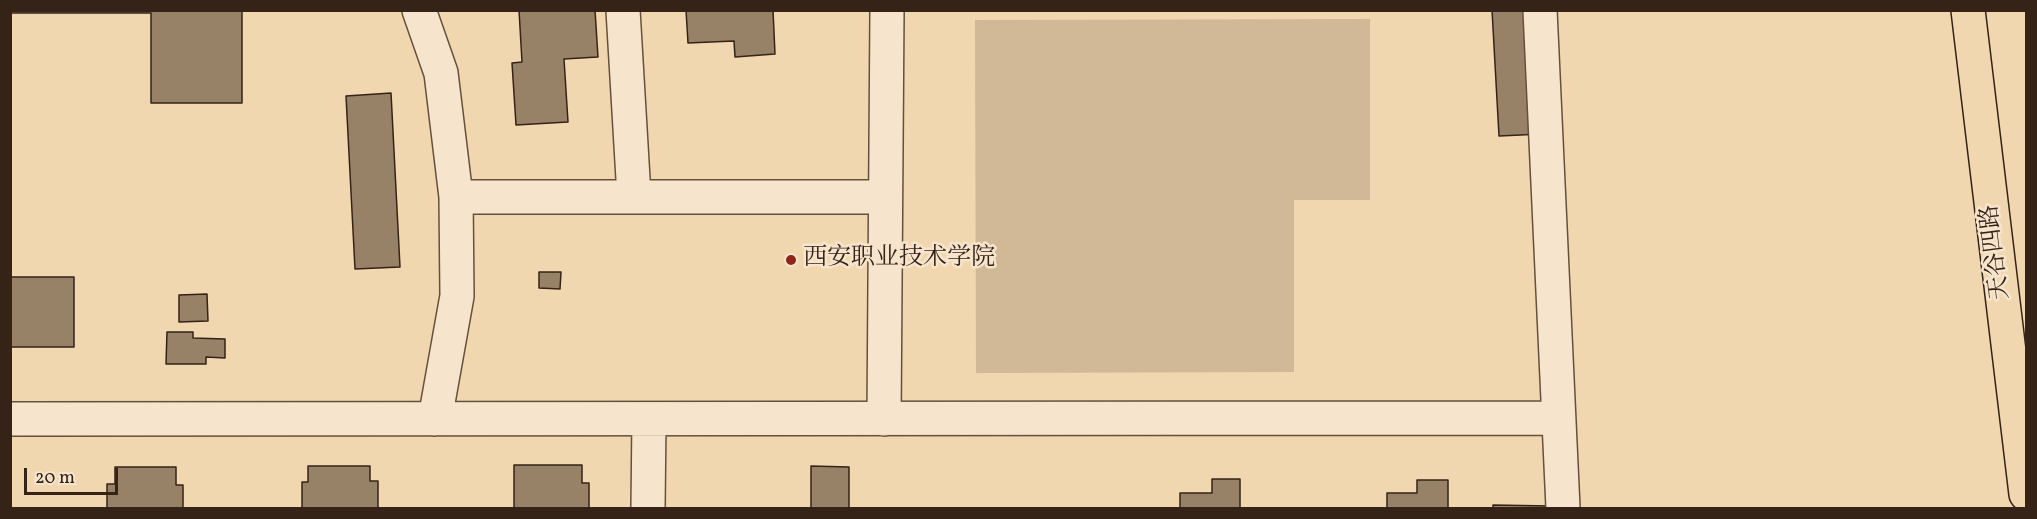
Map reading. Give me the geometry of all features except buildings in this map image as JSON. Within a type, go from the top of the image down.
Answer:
[{"type":"main road","name":"天谷四路","points":[[1968,10],[2026,494]]},
{"type":"street","points":[[419,10],[441,73],[456,197],[457,296],[435,419]]},
{"type":"street","points":[[623,10],[634,196]]},
{"type":"street","points":[[884,419],[887,10]]},
{"type":"street","points":[[1540,10],[1563,508]]},
{"type":"street","points":[[456,197],[885,197]]},
{"type":"street","points":[[10,419],[1558,418]]},
{"type":"street","points":[[648,508],[649,419]]},
{"type":"shaded area","points":[[1370,19],[1370,200],[1294,200],[1294,372],[976,373],[975,20]]},
{"type":"place","name":"西安职业技术学院","points":[[791,260]]}]
